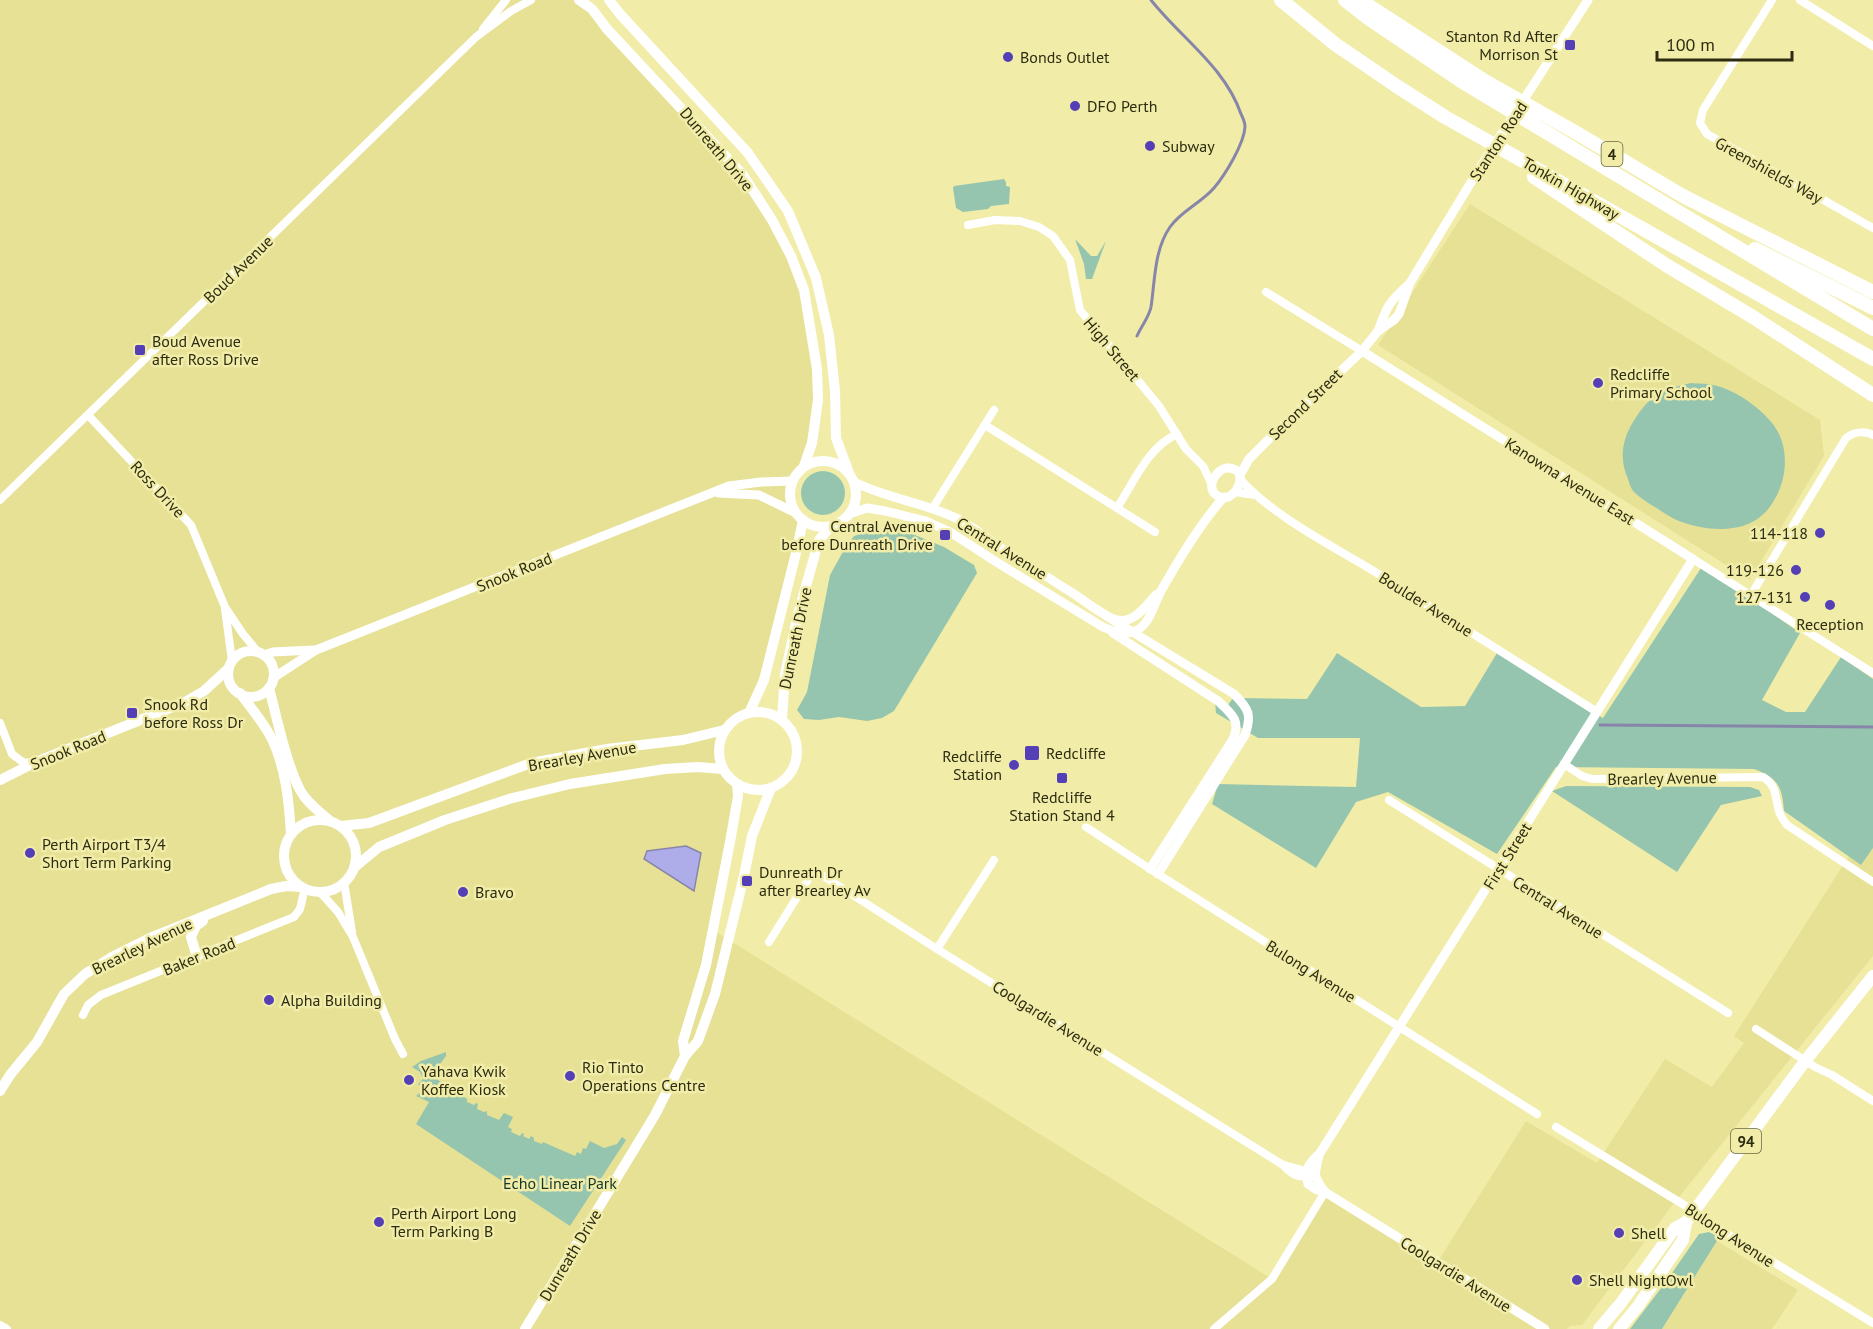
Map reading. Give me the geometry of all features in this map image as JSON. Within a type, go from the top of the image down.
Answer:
[{"type":"highway","name":"Tonkin Highway","points":[[1281,0],[1335,44],[1445,117],[1873,359]]},
{"type":"highway","name":"Tonkin Highway","points":[[1345,0],[1461,81],[1873,329]]},
{"type":"highway","name":"4","points":[[1360,0],[1485,81],[1683,196],[1873,292]]},
{"type":"highway","points":[[1445,117],[1666,265],[1873,385]]},
{"type":"highway","name":"Tonkin Highway","points":[[1669,208],[1873,308]]},
{"type":"highway","points":[[1753,317],[1873,395]]},
{"type":"highway","name":"94","points":[[1599,1329],[1621,1303],[1675,1228],[1686,1222],[1806,1060],[1871,979]]},
{"type":"highway","name":"94","points":[[1619,1329],[1638,1306],[1683,1240],[1686,1222]]},
{"type":"main road","name":"Dunreath Drive","points":[[579,0],[592,9],[743,175],[772,220],[791,256],[804,291],[817,369],[818,400],[812,443],[804,466]]},
{"type":"main road","name":"Dunreath Drive","points":[[609,0],[748,153],[788,211],[819,289],[832,360],[836,438],[851,478]]},
{"type":"main road","points":[[823,460],[833,462],[842,466],[851,478],[856,498],[849,514],[841,521],[831,526],[820,527],[811,525],[799,517],[790,498],[792,481],[804,466],[823,460]]},
{"type":"main road","name":"Dunreath Drive","points":[[749,713],[764,680],[794,564],[799,517]]},
{"type":"main road","name":"Dunreath Drive","points":[[782,719],[785,674],[798,614],[819,540],[831,526]]},
{"type":"main road","points":[[291,834],[287,788],[276,750],[266,729],[229,680],[231,665],[244,652],[261,654],[272,665],[271,683],[287,754],[300,790],[315,808],[336,824],[349,834],[354,844],[356,855],[354,867],[344,882],[329,891],[320,892],[303,888],[290,876],[284,860],[285,846],[291,834],[299,826],[309,821],[321,820],[336,824]]},
{"type":"main road","name":"Snook Road","points":[[0,780],[36,762],[185,702],[204,692],[231,665]]},
{"type":"main road","points":[[240,693],[258,695],[271,683]]},
{"type":"main road","points":[[761,712],[782,719],[793,732],[797,743],[796,762],[792,771],[771,788],[759,790],[737,785],[722,769],[718,756],[719,743],[724,730],[731,722],[749,713],[761,712]]},
{"type":"main road","name":"Brearley Avenue","points":[[336,824],[369,823],[531,763],[607,749],[683,740],[724,730]]},
{"type":"main road","name":"Brearley Avenue","points":[[354,867],[379,847],[412,832],[509,799],[570,784],[641,773],[685,768],[722,769]]},
{"type":"main road","name":"Dunreath Drive","points":[[685,1056],[683,1041],[706,965],[732,832],[738,796],[737,785]]},
{"type":"main road","name":"Dunreath Drive","points":[[525,1329],[655,1115],[685,1056],[698,1041],[715,994],[752,836],[771,788]]},
{"type":"main road","name":"Brearley Avenue","points":[[0,1091],[37,1042],[64,994],[85,974],[150,938],[271,889],[286,886],[303,888]]},
{"type":"main road","points":[[197,957],[191,937],[193,929],[200,923],[220,915],[232,905]]},
{"type":"street","name":"Boud Avenue","points":[[0,500],[476,37],[506,0]]},
{"type":"street","name":"Boud Avenue","points":[[476,37],[511,11],[531,0]]},
{"type":"street","name":"Stanton Road","points":[[1362,351],[1378,331],[1394,321],[1399,314],[1410,283],[1479,169],[1588,0]]},
{"type":"street","name":"Greenshields Way","points":[[1772,0],[1703,110],[1700,123],[1707,135],[1873,228]]},
{"type":"street","points":[[1800,0],[1873,46]]},
{"type":"street","name":"High Street","points":[[968,225],[995,220],[1020,221],[1039,227],[1053,236],[1070,260],[1080,310],[1159,405],[1190,454],[1203,466],[1213,489]]},
{"type":"street","name":"Stanton Road","points":[[1378,331],[1386,307],[1410,283]]},
{"type":"street","name":"Kanowna Avenue East","points":[[1266,292],[1873,673]]},
{"type":"street","name":"Second Street","points":[[1235,492],[1240,483],[1238,474],[1249,459],[1362,351]]},
{"type":"street","points":[[932,509],[994,410]]},
{"type":"street","name":"Ross Drive","points":[[88,415],[191,525],[225,607],[243,634],[261,654]]},
{"type":"street","points":[[985,425],[1155,532]]},
{"type":"street","points":[[1751,595],[1846,438],[1855,432],[1873,435]]},
{"type":"street","points":[[1117,508],[1153,451],[1165,439],[1177,434]]},
{"type":"street","points":[[1203,466],[1238,474]]},
{"type":"street","points":[[1206,518],[1214,478],[1221,470]]},
{"type":"street","name":"Boulder Avenue","points":[[1238,474],[1255,495],[1295,522],[1597,712]]},
{"type":"street","name":"Central Avenue","points":[[851,478],[888,496],[932,509],[962,522],[1108,617],[1234,694],[1248,710],[1249,717],[1245,735],[1154,872]]},
{"type":"street","name":"Snook Road","points":[[271,683],[316,650],[729,486],[792,481]]},
{"type":"street","points":[[1213,489],[1218,496],[1224,497]]},
{"type":"street","points":[[1134,631],[1140,628],[1149,617],[1161,591],[1206,518],[1224,497],[1235,492]]},
{"type":"street","name":"Boulder Avenue","points":[[1235,492],[1255,495]]},
{"type":"street","name":"Snook Road","points":[[712,493],[759,495],[799,517]]},
{"type":"street","name":"Central Avenue","points":[[849,514],[867,508],[885,511],[926,521],[950,532],[1143,652],[1218,701],[1232,714],[1237,724],[1232,741],[1154,872]]},
{"type":"street","name":"First Street","points":[[1309,1175],[1309,1163],[1320,1154],[1693,559]]},
{"type":"street","points":[[1108,617],[1123,621],[1135,617],[1161,591]]},
{"type":"street","name":"Ross Drive","points":[[225,607],[231,665]]},
{"type":"street","points":[[1135,617],[1134,631],[1143,652]]},
{"type":"street","name":"Central Avenue","points":[[1149,617],[1148,627],[1151,636],[1170,655]]},
{"type":"street","name":"Central Avenue","points":[[1103,627],[1120,633],[1134,631]]},
{"type":"street","name":"Snook Road","points":[[261,654],[316,650]]},
{"type":"street","points":[[1,727],[12,754],[24,763],[36,762]]},
{"type":"street","name":"Brearley Avenue","points":[[1564,764],[1582,776],[1592,779],[1763,777],[1773,786],[1778,807],[1787,825],[1873,882]]},
{"type":"street","name":"Central Avenue","points":[[1389,800],[1728,1013]]},
{"type":"street","name":"Bulong Avenue","points":[[1086,827],[1537,1114]]},
{"type":"street","points":[[937,949],[994,860]]},
{"type":"street","name":"Coolgardie Avenue","points":[[769,942],[814,870],[1295,1175],[1309,1175],[1308,1184],[1312,1187],[1325,1192],[1545,1329]]},
{"type":"street","points":[[344,882],[353,937]]},
{"type":"street","name":"Baker Road","points":[[83,1015],[88,1005],[101,995],[291,918],[297,914],[303,888]]},
{"type":"street","points":[[320,892],[338,912],[353,937],[403,1054]]},
{"type":"street","points":[[1755,1029],[1873,1101]]},
{"type":"street","name":"Bulong Avenue","points":[[1556,1127],[1873,1323]]},
{"type":"street","points":[[1214,1329],[1272,1279],[1325,1192]]},
{"type":"street","name":"Coolgardie Avenue","points":[[1526,1318],[1533,1329]]},
{"type":"street","points":[[0,1324],[7,1329]]},
{"type":"shaded area","points":[[0,0],[580,0],[743,175],[804,291],[818,400],[803,462],[796,468],[788,484],[790,502],[801,516],[796,553],[749,713],[731,722],[724,730],[719,743],[718,756],[722,769],[737,785],[713,930],[1272,1279],[1322,1190],[1437,1263],[1526,1121],[1597,1163],[1665,1059],[1712,1087],[1744,1043],[1734,1036],[1849,856],[1861,865],[1873,848],[1873,956],[1671,1207],[1582,1325],[1570,1326],[1567,1329],[0,1329]]},
{"type":"shaded area","name":"Redcliffe Primary School","points":[[1470,204],[1820,420],[1824,456],[1750,580],[1378,345]]},
{"type":"shaded area","points":[[1717,1241],[1798,1290],[1772,1329],[1662,1329]]},
{"type":"green space","points":[[1004,179],[1006,186],[1010,187],[1009,204],[963,212],[956,208],[954,186]]},
{"type":"green space","points":[[1075,239],[1091,256],[1097,256],[1106,241],[1092,279],[1086,279],[1084,264]]},
{"type":"green space","points":[[1691,383],[1722,387],[1742,397],[1776,428],[1783,444],[1785,461],[1783,479],[1777,495],[1765,513],[1755,521],[1743,526],[1705,528],[1679,521],[1641,498],[1629,484],[1623,464],[1623,450],[1626,436],[1633,422],[1657,395],[1671,388]]},
{"type":"green space","points":[[823,471],[838,478],[845,493],[838,508],[823,515],[808,508],[801,493],[808,478]]},
{"type":"green space","points":[[893,529],[944,547],[974,565],[977,573],[894,711],[882,718],[867,721],[839,717],[819,720],[804,719],[797,710],[807,692],[830,575],[854,536],[872,530]]},
{"type":"green space","points":[[1703,565],[1800,633],[1762,700],[1786,712],[1805,712],[1841,657],[1873,679],[1873,848],[1861,865],[1784,811],[1782,795],[1777,784],[1769,776],[1754,769],[1556,767],[1497,854],[1388,792],[1356,802],[1316,868],[1212,804],[1218,784],[1356,787],[1360,738],[1258,738],[1216,713],[1215,702],[1228,705],[1233,698],[1307,699],[1337,653],[1421,707],[1465,706],[1497,653],[1603,718]]},
{"type":"green space","points":[[1566,786],[1750,787],[1759,790],[1762,796],[1721,805],[1677,872],[1552,791]]},
{"type":"green space","name":"Echo Linear Park","points":[[446,1052],[446,1056],[435,1071],[438,1080],[467,1099],[467,1102],[478,1104],[477,1109],[487,1111],[487,1115],[499,1120],[504,1113],[513,1117],[508,1127],[512,1129],[511,1132],[520,1136],[522,1133],[529,1139],[531,1136],[534,1141],[542,1144],[543,1142],[575,1156],[577,1152],[581,1154],[583,1148],[586,1149],[590,1141],[604,1148],[617,1144],[622,1137],[626,1140],[570,1226],[416,1124],[429,1102],[416,1096],[421,1092],[418,1084],[423,1079],[420,1072],[412,1067],[421,1061]]},
{"type":"green space","points":[[1709,1232],[1718,1236],[1717,1241],[1662,1329],[1630,1329],[1699,1234]]},
{"type":"water","points":[[686,846],[701,853],[694,891],[644,859],[647,851]]},
{"type":"waterway","points":[[1137,336],[1150,311],[1156,266],[1165,236],[1175,221],[1209,193],[1218,182],[1238,150],[1245,127],[1234,97],[1213,67],[1151,0]]},
{"type":"waterway","points":[[1600,725],[1873,727]]},
{"type":"place","name":"Stanton Rd After Morrison St","points":[[1570,45]]},
{"type":"place","name":"Bonds Outlet","points":[[1008,57]]},
{"type":"place","name":"DFO Perth","points":[[1075,106]]},
{"type":"place","name":"Subway","points":[[1150,146]]},
{"type":"place","name":"Boud Avenue after Ross Drive","points":[[140,350]]},
{"type":"place","name":"Redcliffe Primary School","points":[[1598,383]]},
{"type":"place","name":"114-118","points":[[1820,533]]},
{"type":"place","name":"Central Avenue before Dunreath Drive","points":[[945,535]]},
{"type":"place","name":"119-126","points":[[1796,570]]},
{"type":"place","name":"127-131","points":[[1805,597]]},
{"type":"place","name":"Reception","points":[[1830,605]]},
{"type":"place","name":"Snook Rd before Ross Dr","points":[[132,713]]},
{"type":"place","name":"Redcliffe","points":[[1032,753]]},
{"type":"place","name":"Redcliffe Station","points":[[1014,765]]},
{"type":"place","name":"Redcliffe Station Stand 4","points":[[1062,778]]},
{"type":"place","name":"Perth Airport T3/4 Short Term Parking","points":[[30,853]]},
{"type":"place","name":"Dunreath Dr after Brearley Av","points":[[747,881]]},
{"type":"place","name":"Bravo","points":[[463,892]]},
{"type":"place","name":"Alpha Building","points":[[269,1000]]},
{"type":"place","name":"Rio Tinto Operations Centre","points":[[570,1076]]},
{"type":"place","name":"Yahava Kwik Koffee Kiosk","points":[[409,1080]]},
{"type":"place","name":"Perth Airport Long Term Parking B","points":[[379,1222]]},
{"type":"place","name":"Shell","points":[[1619,1233]]},
{"type":"place","name":"Shell NightOwl","points":[[1577,1280]]}]
